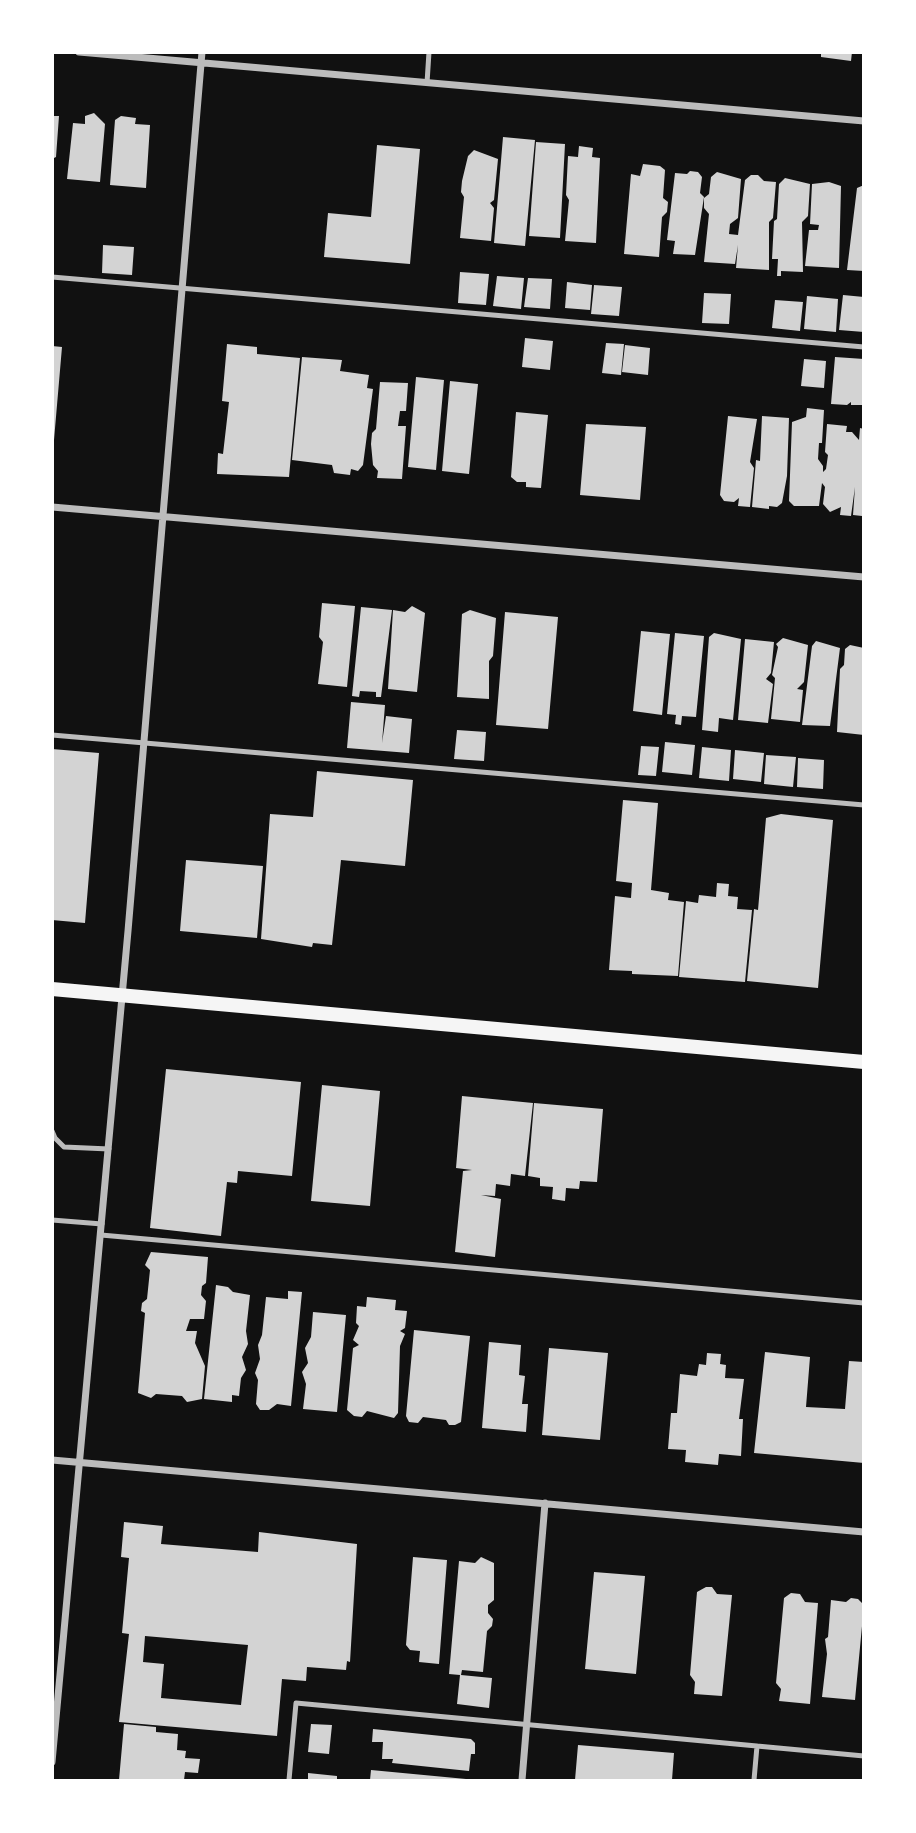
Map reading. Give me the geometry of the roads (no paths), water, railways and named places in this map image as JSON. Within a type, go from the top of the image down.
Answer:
[{"type":"main road","points":[[52,989],[863,1062]]},
{"type":"street","points":[[79,52],[863,121]]},
{"type":"street","points":[[52,1762],[56,1687],[109,1149],[202,52]]},
{"type":"street","points":[[52,507],[863,578]]},
{"type":"street","points":[[52,1460],[863,1531]]},
{"type":"street","points":[[522,1780],[545,1503]]},
{"type":"lane","points":[[426,83],[429,52]]},
{"type":"lane","points":[[52,277],[863,348]]},
{"type":"lane","points":[[52,735],[863,805]]},
{"type":"lane","points":[[52,1131],[64,1147],[109,1149]]},
{"type":"lane","points":[[52,1220],[102,1224]]},
{"type":"lane","points":[[101,1235],[863,1303]]},
{"type":"lane","points":[[289,1780],[296,1703],[863,1756]]},
{"type":"lane","points":[[754,1780],[757,1746]]}]
